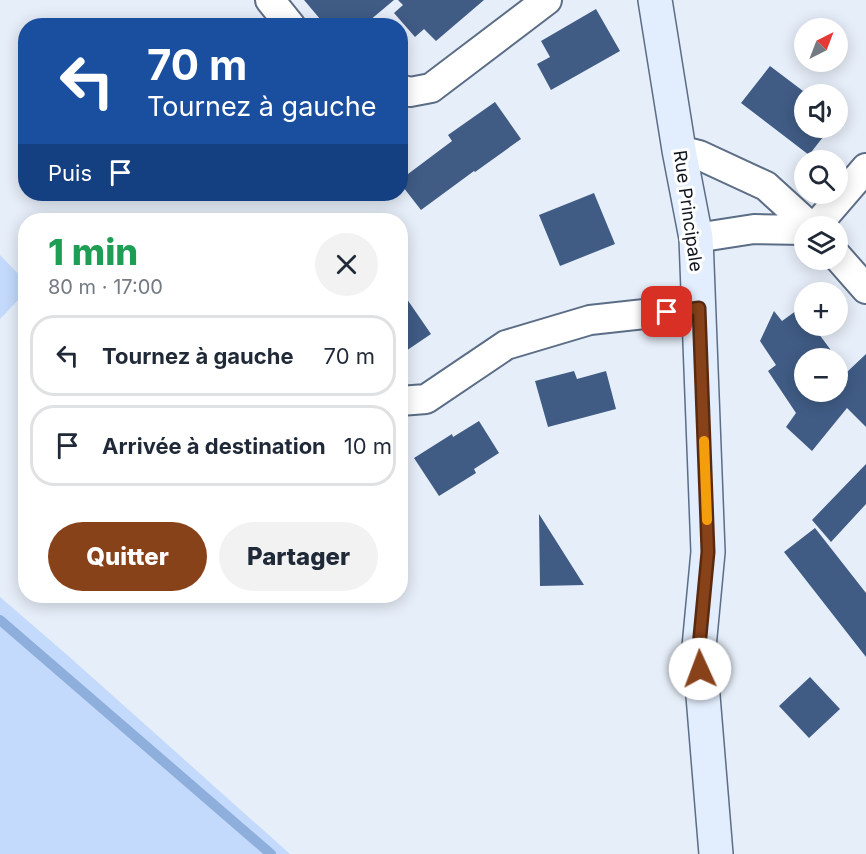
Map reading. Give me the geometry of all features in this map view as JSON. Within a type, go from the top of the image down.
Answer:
[{"type":"main road","name":"Rue Principale","points":[[655,0],[696,238],[708,552],[699,647],[716,854]]},
{"type":"street","points":[[270,0],[285,18]]},
{"type":"street","points":[[408,91],[431,88],[548,0]]},
{"type":"street","points":[[680,150],[699,155],[766,186],[799,216]]},
{"type":"street","points":[[825,216],[866,168]]},
{"type":"street","points":[[696,238],[754,229],[794,230]]},
{"type":"street","points":[[848,269],[866,289]]},
{"type":"street","points":[[408,400],[426,399],[506,345],[590,320],[699,308]]},
{"type":"shaded area","points":[[0,255],[18,274],[18,300],[0,319]]},
{"type":"shaded area","points":[[0,597],[65,653],[290,854],[0,854]]},
{"type":"building","points":[[304,0],[394,0],[373,18],[319,18]]},
{"type":"building","points":[[398,0],[484,0],[436,41],[424,29],[415,37],[408,29],[408,18],[398,18],[394,13],[403,5]]},
{"type":"building","points":[[596,9],[620,51],[551,90],[537,64],[550,57],[541,41]]},
{"type":"building","points":[[770,66],[794,84],[794,138],[822,138],[813,150],[802,150],[741,103]]},
{"type":"building","points":[[495,102],[521,139],[421,210],[408,193],[408,174],[452,141],[448,135]]},
{"type":"building","points":[[594,193],[615,244],[560,266],[539,215]]},
{"type":"building","points":[[408,301],[431,334],[408,350]]},
{"type":"building","points":[[774,311],[782,321],[794,312],[794,336],[820,336],[830,348],[794,348],[794,402],[848,402],[848,371],[866,354],[866,427],[847,408],[812,451],[786,427],[796,413],[768,371],[776,365],[760,341]]},
{"type":"building","points":[[574,371],[577,379],[606,371],[616,409],[548,427],[535,381]]},
{"type":"building","points":[[479,421],[499,453],[474,469],[476,473],[439,496],[414,458],[452,434],[453,437]]},
{"type":"building","points":[[866,464],[866,504],[831,542],[812,520]]},
{"type":"building","points":[[539,514],[584,585],[540,586]]},
{"type":"building","points":[[815,528],[866,593],[866,657],[784,552]]},
{"type":"building","points":[[810,677],[840,709],[809,738],[779,706]]},
{"type":"waterway","points":[[0,620],[271,854]]},
{"type":"slow traffic","points":[[704,441],[707,520]]},
{"type":"route","points":[[667,312],[699,308],[708,552],[699,647],[700,669]]}]
